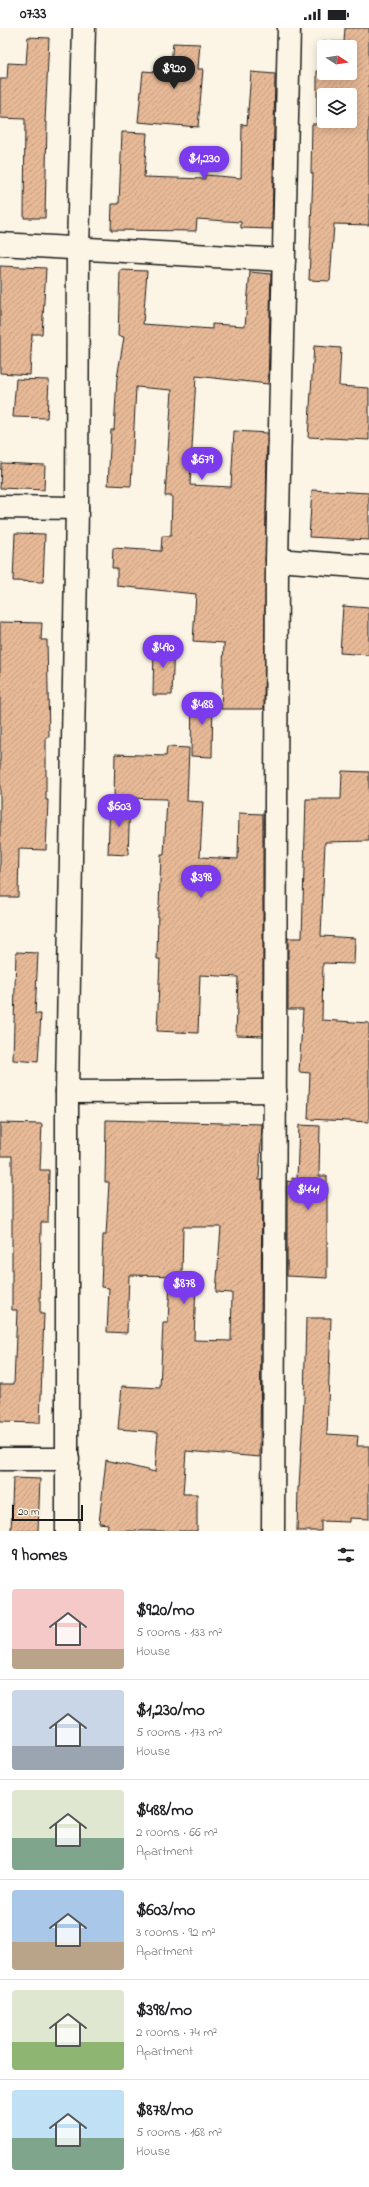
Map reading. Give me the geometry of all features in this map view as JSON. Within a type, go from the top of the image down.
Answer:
[{"type":"street","points":[[67,1531],[67,1092],[77,508],[78,248],[84,28]]},
{"type":"street","points":[[273,1531],[277,560],[289,28]]},
{"type":"street","points":[[0,244],[284,260]]},
{"type":"street","points":[[0,507],[77,508]]},
{"type":"street","points":[[277,560],[369,567]]},
{"type":"street","points":[[67,1092],[275,1091]]},
{"type":"street","points":[[0,1459],[68,1459]]},
{"type":"building","points":[[345,28],[369,28],[369,225],[334,224],[330,281],[309,280],[313,173],[311,173],[312,124],[317,124],[317,128],[357,128],[357,88],[317,88],[317,80],[357,80],[357,40],[344,40]]},
{"type":"building","points":[[28,37],[49,38],[45,122],[47,122],[45,218],[24,218],[25,119],[0,118],[0,79],[7,79],[8,63],[26,64]]},
{"type":"building","points":[[173,43],[200,44],[198,69],[203,69],[198,127],[138,122],[143,71],[170,73]]},
{"type":"building","points":[[251,72],[275,74],[272,229],[241,228],[241,222],[197,219],[196,231],[111,230],[112,204],[119,204],[122,132],[147,133],[144,177],[205,179],[205,175],[241,178],[242,124],[247,125]]},
{"type":"building","points":[[0,266],[46,268],[42,334],[32,334],[30,375],[0,373]]},
{"type":"building","points":[[120,270],[147,271],[143,324],[212,329],[212,324],[245,326],[250,272],[271,274],[268,384],[196,376],[190,485],[231,487],[234,431],[267,433],[264,709],[221,709],[224,643],[193,641],[196,594],[117,586],[117,568],[112,568],[113,548],[161,551],[162,536],[171,536],[172,496],[165,496],[172,390],[136,387],[131,486],[108,485],[111,430],[114,430],[117,378],[124,337],[118,336]]},
{"type":"building","points":[[314,346],[341,348],[339,386],[369,388],[369,440],[308,437]]},
{"type":"building","points":[[16,379],[49,380],[47,418],[13,417]]},
{"type":"building","points":[[1,463],[45,465],[44,490],[0,488]]},
{"type":"building","points":[[312,490],[369,493],[369,540],[309,537]]},
{"type":"building","points":[[15,533],[45,534],[43,582],[13,581]]},
{"type":"building","points":[[343,606],[369,608],[369,655],[340,653]]},
{"type":"building","points":[[0,622],[42,623],[41,640],[47,640],[49,737],[46,737],[46,800],[48,800],[46,850],[19,849],[18,897],[0,897]]},
{"type":"building","points":[[154,644],[174,644],[172,695],[153,695]]},
{"type":"building","points":[[192,695],[213,695],[212,757],[191,756]]},
{"type":"building","points":[[167,747],[189,748],[187,801],[203,802],[200,857],[238,859],[239,813],[263,814],[263,1036],[236,1035],[238,977],[200,975],[198,1033],[157,1031],[160,959],[157,959],[158,907],[161,855],[164,855],[167,799],[114,798],[115,754],[166,756]]},
{"type":"building","points":[[342,771],[369,772],[369,841],[325,842],[321,936],[355,938],[354,964],[323,963],[322,1020],[369,1023],[369,1122],[308,1119],[310,1073],[299,1072],[303,1009],[288,1009],[288,938],[302,938],[306,799],[341,799]]},
{"type":"building","points":[[110,800],[130,801],[128,855],[108,854]]},
{"type":"building","points":[[16,952],[38,953],[35,1014],[41,1014],[38,1062],[13,1060]]},
{"type":"building","points":[[106,1120],[262,1124],[259,1180],[262,1180],[260,1457],[186,1451],[183,1494],[197,1494],[197,1531],[107,1531],[108,1524],[99,1523],[106,1460],[155,1472],[158,1432],[118,1429],[122,1386],[160,1388],[163,1323],[168,1323],[170,1280],[196,1280],[194,1340],[231,1341],[232,1293],[216,1292],[221,1227],[183,1227],[182,1276],[129,1275],[127,1333],[107,1332],[109,1288],[101,1287],[103,1235],[106,1235],[109,1182],[105,1182]]},
{"type":"building","points":[[0,1123],[42,1124],[40,1170],[49,1170],[48,1222],[41,1222],[40,1314],[44,1314],[40,1423],[0,1422],[0,1384],[14,1384],[17,1310],[12,1310],[12,1156],[0,1156]]},
{"type":"building","points":[[299,1125],[320,1126],[319,1176],[327,1176],[327,1278],[287,1276],[287,1181],[292,1182],[292,1178],[297,1179]]},
{"type":"building","points":[[306,1318],[331,1318],[327,1434],[358,1436],[357,1446],[369,1446],[369,1519],[349,1518],[349,1522],[321,1521],[321,1531],[297,1531],[298,1487],[304,1399]]},
{"type":"building","points":[[13,1478],[40,1479],[38,1531],[11,1531]]}]
